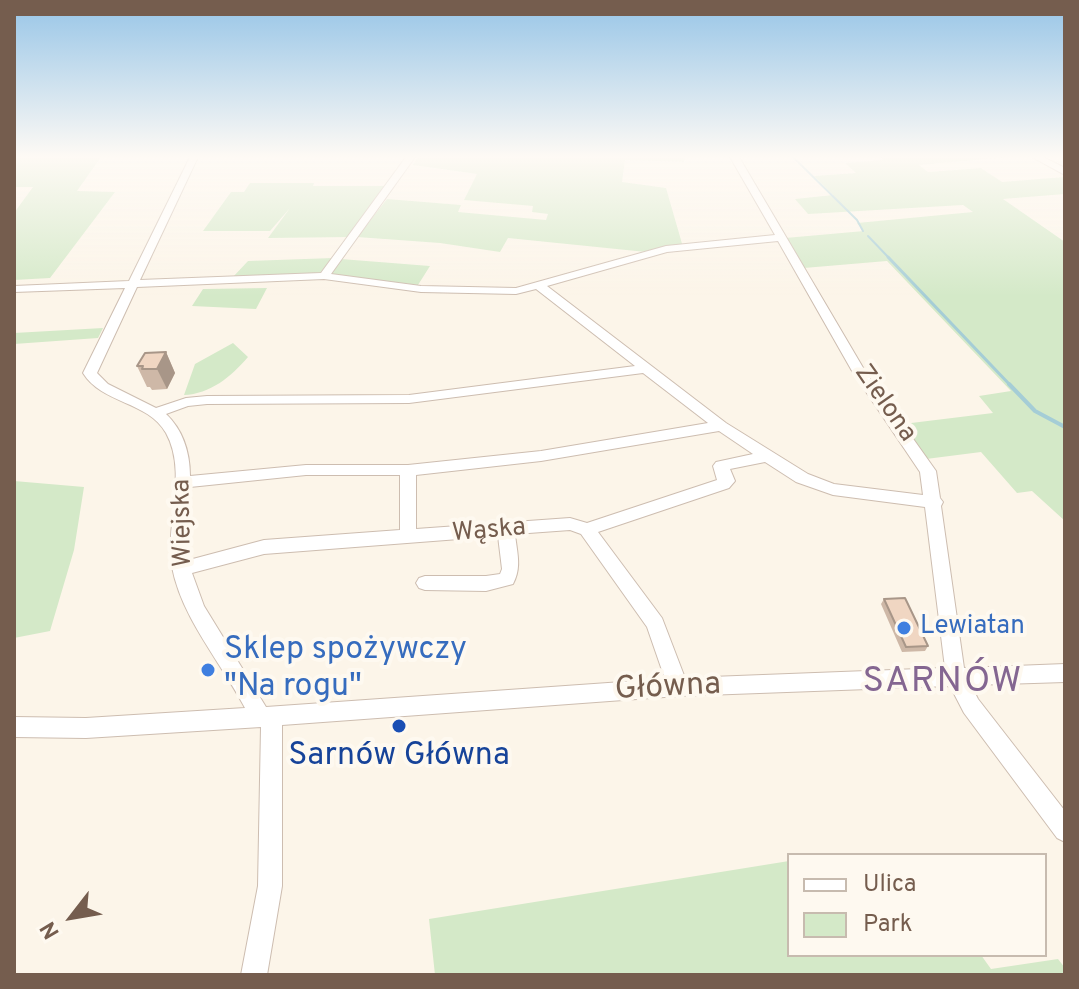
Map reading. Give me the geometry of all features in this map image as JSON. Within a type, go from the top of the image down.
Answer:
[{"type":"street","points":[[172,203],[94,361],[91,378],[98,385],[158,412],[207,400],[409,399],[648,368]]},
{"type":"street","points":[[324,276],[377,203]]},
{"type":"street","name":"Zielona","points":[[761,203],[859,371],[928,471],[935,502],[956,678]]},
{"type":"street","points":[[14,289],[324,276],[421,289],[502,291],[540,286],[666,249],[781,238]]},
{"type":"street","points":[[540,286],[721,426],[821,486],[935,502]]},
{"type":"street","name":"Wiejska","points":[[158,412],[175,436],[183,482],[179,529],[181,569],[195,603],[266,716]]},
{"type":"street","points":[[183,482],[306,470],[408,470],[541,456],[721,426]]},
{"type":"street","name":"Wąska","points":[[181,569],[264,547],[570,524],[587,529],[723,484],[727,481],[721,466],[767,456]]},
{"type":"street","points":[[408,470],[408,538]]},
{"type":"street","points":[[587,529],[655,624],[678,687]]},
{"type":"street","points":[[425,583],[449,579],[489,586],[507,579],[511,569],[506,531]]},
{"type":"street","name":"Główna","points":[[14,727],[86,728],[678,687],[1065,673]]},
{"type":"street","points":[[956,678],[971,706],[1065,830]]},
{"type":"street","points":[[254,975],[270,886],[266,716]]},
{"type":"green space","points":[[21,203],[107,203],[50,278],[14,280],[14,213]]},
{"type":"green space","points":[[223,203],[375,203],[350,237],[268,238],[290,208],[270,231],[203,231]]},
{"type":"green space","points":[[384,203],[461,205],[458,212],[546,220],[548,214],[532,212],[533,206],[500,203],[670,203],[683,247],[646,252],[508,238],[500,252],[440,243],[357,237]]},
{"type":"green space","points":[[799,203],[1009,203],[1065,242],[1065,521],[1032,491],[1017,493],[981,452],[926,459],[903,424],[993,413],[979,396],[1011,391],[887,261],[804,268],[785,238],[864,231],[857,223],[973,212],[963,205],[808,214]]},
{"type":"green space","points":[[333,258],[319,274],[232,278],[248,261]]},
{"type":"green space","points":[[341,259],[430,266],[418,285],[331,274]]},
{"type":"green space","points":[[267,288],[256,309],[192,306],[203,289]]},
{"type":"green space","points":[[103,328],[98,338],[14,344],[14,333]]},
{"type":"green space","points":[[233,343],[248,357],[227,378],[211,388],[184,395],[195,364]]},
{"type":"green space","points":[[14,481],[84,487],[74,550],[50,631],[14,638]]},
{"type":"green space","points":[[787,861],[787,957],[982,957],[991,969],[1058,959],[1065,968],[1065,975],[435,975],[429,919]]},
{"type":"building","points":[[166,352],[157,369],[137,366],[145,353]]},
{"type":"building","name":"Lewiatan","points":[[905,598],[928,646],[906,647],[884,599]]},
{"type":"waterway","points":[[840,203],[857,220],[863,231]]},
{"type":"waterway","points":[[868,236],[890,259]]},
{"type":"waterway","points":[[888,257],[1011,386]]},
{"type":"waterway","points":[[1009,384],[1035,411],[1065,427]]},
{"type":"place","name":"Lewiatan","points":[[904,628]]},
{"type":"place","name":"Sklep spożywczy \"Na rogu\"","points":[[208,670]]},
{"type":"place","name":"Sarnów Główna","points":[[399,726]]},
{"type":"district","name":"SARNÓW","points":[[943,684]]}]
